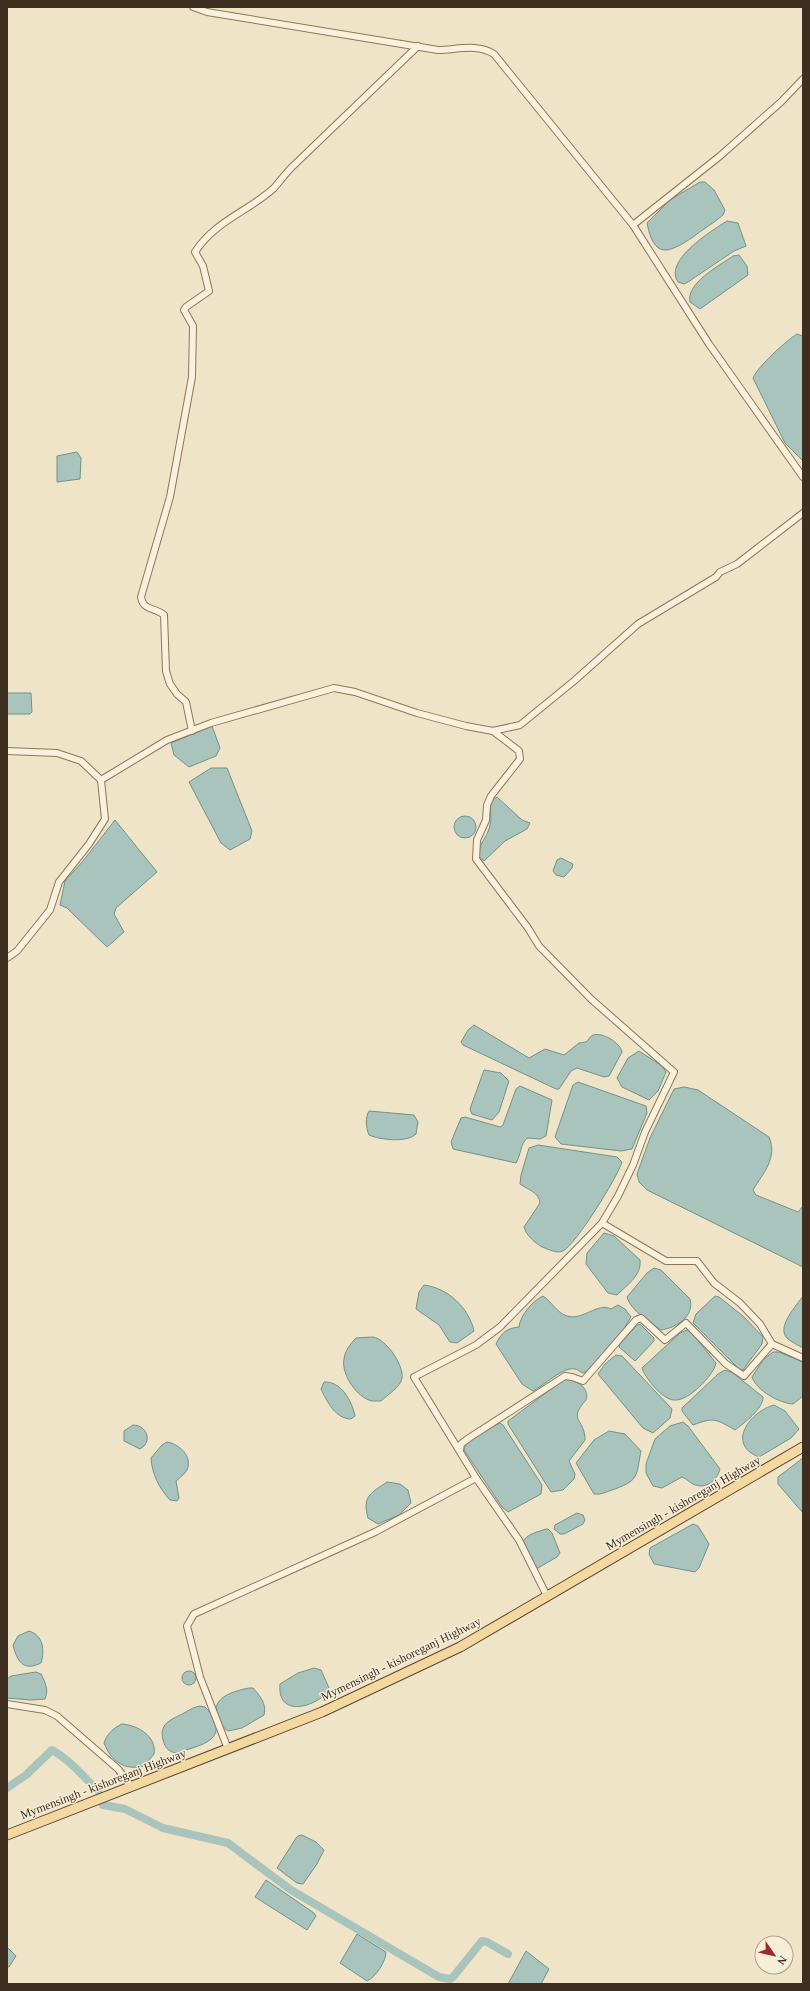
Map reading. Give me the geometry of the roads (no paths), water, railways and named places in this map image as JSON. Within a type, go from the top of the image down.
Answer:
[{"type":"main road","name":"Mymensingh - kishoreganj Highway","points":[[7,1835],[322,1712],[380,1686],[460,1647],[803,1447]]},
{"type":"street","points":[[194,7],[438,50],[481,48],[494,54],[633,225],[709,344],[803,477]]},
{"type":"street","points":[[192,731],[186,702],[177,694],[170,684],[166,671],[164,615],[160,612],[146,608],[142,603],[141,597],[170,496],[192,377],[193,326],[184,310],[209,291],[203,266],[195,252],[201,243],[222,224],[273,188],[292,166],[418,46]]},
{"type":"street","points":[[633,225],[720,156],[781,102],[803,79]]},
{"type":"street","points":[[101,780],[167,740],[211,723],[334,688],[355,692],[417,713],[466,726],[493,731],[520,725],[574,681],[638,624],[716,578],[720,572],[737,564],[803,513]]},
{"type":"street","points":[[493,731],[519,751],[520,759],[491,796],[487,805],[486,820],[477,840],[476,859],[528,928],[538,946],[591,999],[674,1072],[645,1132],[633,1165],[618,1196],[602,1223],[500,1327],[476,1346],[414,1377],[476,1478],[519,1540],[547,1596]]},
{"type":"street","points":[[7,751],[57,753],[81,761],[101,780],[105,819],[90,844],[59,882],[50,910],[17,951],[7,958]]},
{"type":"street","points":[[602,1223],[666,1261],[697,1261],[714,1283],[740,1303],[760,1324],[772,1344],[803,1358]]},
{"type":"street","points":[[460,1450],[461,1444],[469,1438],[565,1376],[583,1381],[636,1320],[641,1318],[665,1340],[686,1323],[726,1364],[744,1376],[772,1344]]},
{"type":"street","points":[[228,1749],[200,1676],[187,1626],[194,1614],[374,1532],[476,1478]]},
{"type":"street","points":[[7,1704],[45,1710],[57,1716],[118,1769],[132,1786]]},
{"type":"water","points":[[700,182],[705,182],[714,190],[725,210],[723,215],[684,243],[669,250],[658,248],[650,235],[647,223],[670,200]]},
{"type":"water","points":[[727,221],[738,223],[746,246],[734,251],[688,282],[684,284],[678,282],[675,274],[677,265],[683,256],[701,239]]},
{"type":"water","points":[[739,255],[747,266],[748,275],[700,309],[690,302],[690,295],[698,282],[712,270],[733,256]]},
{"type":"water","points":[[797,334],[803,336],[803,461],[785,443],[753,378],[766,361]]},
{"type":"water","points":[[77,452],[81,458],[80,479],[57,482],[57,456]]},
{"type":"water","points":[[7,693],[31,693],[32,712],[30,714],[7,714]]},
{"type":"water","points":[[212,726],[220,748],[216,756],[189,767],[174,755],[171,743]]},
{"type":"water","points":[[211,768],[227,768],[252,831],[250,839],[230,850],[221,843],[189,782]]},
{"type":"water","points":[[497,797],[522,820],[530,823],[527,829],[505,841],[484,861],[478,856],[478,852],[489,829],[491,821],[491,806]]},
{"type":"water","points":[[465,816],[473,819],[476,827],[473,835],[465,838],[457,835],[454,827],[457,819]]},
{"type":"water","points":[[115,820],[157,872],[116,908],[114,914],[124,932],[107,947],[67,908],[60,905],[65,881],[83,861]]},
{"type":"water","points":[[561,858],[573,864],[572,868],[564,877],[556,875],[553,871],[557,860]]},
{"type":"water","points":[[474,1025],[529,1058],[545,1049],[564,1055],[579,1043],[586,1042],[593,1035],[597,1034],[606,1036],[614,1041],[621,1048],[622,1052],[609,1076],[604,1077],[577,1068],[571,1071],[559,1089],[556,1089],[463,1045],[461,1042],[468,1030]]},
{"type":"water","points":[[639,1051],[662,1066],[666,1072],[658,1091],[649,1100],[622,1087],[617,1078],[628,1058]]},
{"type":"water","points":[[484,1070],[501,1073],[509,1081],[499,1112],[492,1120],[472,1114],[470,1109]]},
{"type":"water","points":[[578,1082],[646,1106],[647,1113],[632,1149],[621,1151],[561,1144],[555,1137],[573,1085]]},
{"type":"water","points":[[520,1086],[552,1100],[546,1136],[540,1139],[527,1138],[523,1144],[516,1163],[453,1149],[451,1142],[461,1118],[465,1117],[500,1127],[503,1125],[516,1089]]},
{"type":"water","points":[[684,1087],[698,1090],[769,1137],[772,1152],[771,1159],[753,1190],[756,1195],[798,1212],[803,1206],[803,1267],[647,1190],[639,1182],[637,1174],[650,1138],[674,1089]]},
{"type":"water","points":[[369,1111],[414,1115],[418,1122],[416,1134],[412,1137],[400,1140],[380,1138],[369,1135],[366,1123]]},
{"type":"water","points":[[538,1145],[617,1157],[622,1162],[596,1210],[569,1246],[561,1252],[552,1251],[539,1245],[529,1236],[524,1227],[540,1203],[538,1196],[520,1184],[521,1175],[529,1148]]},
{"type":"water","points":[[604,1233],[614,1236],[640,1260],[639,1270],[636,1275],[617,1295],[608,1293],[586,1264],[587,1253]]},
{"type":"water","points":[[654,1268],[661,1270],[690,1299],[691,1305],[690,1311],[683,1320],[672,1327],[661,1330],[636,1311],[632,1307],[627,1297],[647,1273]]},
{"type":"water","points":[[424,1285],[441,1290],[456,1300],[467,1315],[474,1331],[457,1343],[450,1342],[439,1325],[416,1309],[419,1292]]},
{"type":"water","points":[[543,1296],[563,1315],[567,1316],[579,1316],[595,1309],[606,1307],[611,1309],[618,1305],[625,1309],[631,1317],[622,1332],[587,1371],[583,1373],[577,1369],[565,1370],[533,1391],[522,1384],[496,1344],[505,1332],[519,1327],[527,1309]]},
{"type":"water","points":[[715,1296],[719,1297],[743,1316],[763,1337],[762,1344],[743,1370],[739,1369],[693,1323],[696,1314]]},
{"type":"water","points":[[803,1296],[803,1348],[787,1338],[784,1333],[784,1328],[792,1310]]},
{"type":"water","points":[[640,1324],[654,1338],[654,1341],[635,1361],[619,1347],[636,1326]]},
{"type":"water","points":[[687,1330],[692,1333],[716,1363],[711,1374],[700,1387],[686,1397],[674,1400],[660,1393],[655,1388],[642,1368],[680,1333]]},
{"type":"water","points":[[373,1337],[383,1342],[393,1353],[402,1373],[402,1378],[399,1385],[381,1401],[372,1401],[361,1395],[351,1384],[344,1365],[347,1350],[356,1338]]},
{"type":"water","points":[[773,1352],[779,1352],[803,1362],[803,1396],[793,1404],[775,1399],[763,1391],[752,1377],[763,1360]]},
{"type":"water","points":[[616,1355],[622,1356],[672,1409],[670,1418],[653,1433],[643,1428],[598,1374],[605,1364]]},
{"type":"water","points":[[725,1370],[733,1373],[763,1397],[760,1406],[757,1411],[735,1430],[715,1420],[693,1425],[682,1411],[682,1408],[718,1374]]},
{"type":"water","points":[[566,1378],[581,1385],[587,1395],[586,1400],[577,1416],[584,1433],[585,1440],[569,1461],[575,1474],[574,1479],[563,1490],[551,1492],[508,1424],[508,1421]]},
{"type":"water","points":[[324,1382],[336,1385],[345,1393],[354,1410],[355,1416],[351,1419],[336,1413],[321,1389]]},
{"type":"water","points":[[774,1405],[785,1411],[799,1429],[791,1438],[759,1457],[749,1451],[744,1444],[743,1436],[745,1428],[757,1414],[765,1408]]},
{"type":"water","points":[[683,1422],[688,1426],[720,1469],[713,1481],[706,1485],[697,1486],[682,1477],[662,1488],[653,1486],[646,1473],[646,1464],[655,1439],[670,1426]]},
{"type":"water","points":[[500,1423],[503,1425],[542,1485],[541,1494],[508,1512],[502,1507],[464,1450],[466,1445],[473,1437]]},
{"type":"water","points":[[133,1425],[142,1428],[147,1434],[146,1442],[140,1449],[124,1441],[124,1431]]},
{"type":"water","points":[[609,1431],[625,1434],[641,1451],[636,1476],[629,1483],[623,1486],[594,1494],[576,1463],[594,1440]]},
{"type":"water","points":[[167,1442],[180,1448],[188,1460],[187,1470],[176,1481],[179,1498],[177,1501],[170,1500],[163,1491],[157,1480],[152,1464],[151,1458],[162,1445]]},
{"type":"water","points":[[803,1458],[803,1513],[778,1484],[778,1477]]},
{"type":"water","points":[[387,1482],[400,1484],[408,1490],[411,1503],[399,1515],[378,1524],[368,1518],[366,1511],[367,1500],[372,1492]]},
{"type":"water","points":[[577,1513],[583,1515],[585,1520],[583,1524],[564,1534],[560,1534],[554,1529],[555,1525]]},
{"type":"water","points":[[693,1524],[698,1526],[709,1544],[699,1568],[695,1572],[654,1564],[649,1554],[650,1548]]},
{"type":"water","points":[[546,1529],[552,1533],[560,1553],[557,1557],[538,1568],[533,1566],[523,1542],[529,1535]]},
{"type":"water","points":[[29,1631],[34,1633],[40,1639],[43,1648],[41,1663],[30,1666],[25,1665],[19,1660],[13,1645],[18,1636]]},
{"type":"water","points":[[314,1668],[321,1670],[330,1690],[324,1696],[307,1705],[291,1706],[285,1702],[281,1695],[280,1684],[298,1673]]},
{"type":"water","points":[[186,1671],[192,1671],[196,1675],[196,1681],[192,1685],[186,1685],[182,1681],[182,1675]]},
{"type":"water","points":[[36,1672],[41,1674],[47,1689],[45,1699],[30,1700],[7,1698],[7,1679],[11,1676]]},
{"type":"water","points":[[253,1688],[262,1700],[265,1707],[264,1715],[242,1728],[228,1731],[220,1723],[217,1716],[217,1704],[225,1696],[231,1693]]},
{"type":"water","points":[[200,1706],[205,1707],[212,1716],[216,1730],[214,1735],[210,1740],[197,1747],[176,1753],[167,1749],[162,1736],[162,1731],[167,1723],[175,1717]]},
{"type":"water","points":[[122,1724],[140,1729],[152,1742],[154,1754],[144,1766],[124,1766],[114,1760],[110,1755],[104,1743],[113,1729]]},
{"type":"water","points":[[302,1835],[316,1842],[324,1850],[317,1864],[303,1884],[297,1883],[277,1868],[296,1838]]},
{"type":"water","points":[[266,1880],[314,1913],[316,1916],[307,1930],[255,1897]]},
{"type":"water","points":[[357,1934],[386,1952],[386,1956],[380,1968],[374,1976],[367,1981],[340,1963]]},
{"type":"water","points":[[7,1947],[16,1956],[9,1967],[7,1967]]},
{"type":"water","points":[[526,1951],[549,1969],[541,1984],[508,1984]]},
{"type":"waterway","points":[[7,1788],[26,1775],[52,1750],[71,1764],[98,1791]]},
{"type":"waterway","points":[[103,1805],[125,1809],[163,1828],[228,1843],[291,1890],[439,1977],[450,1979],[453,1977],[482,1941],[487,1942],[508,1954]]}]
